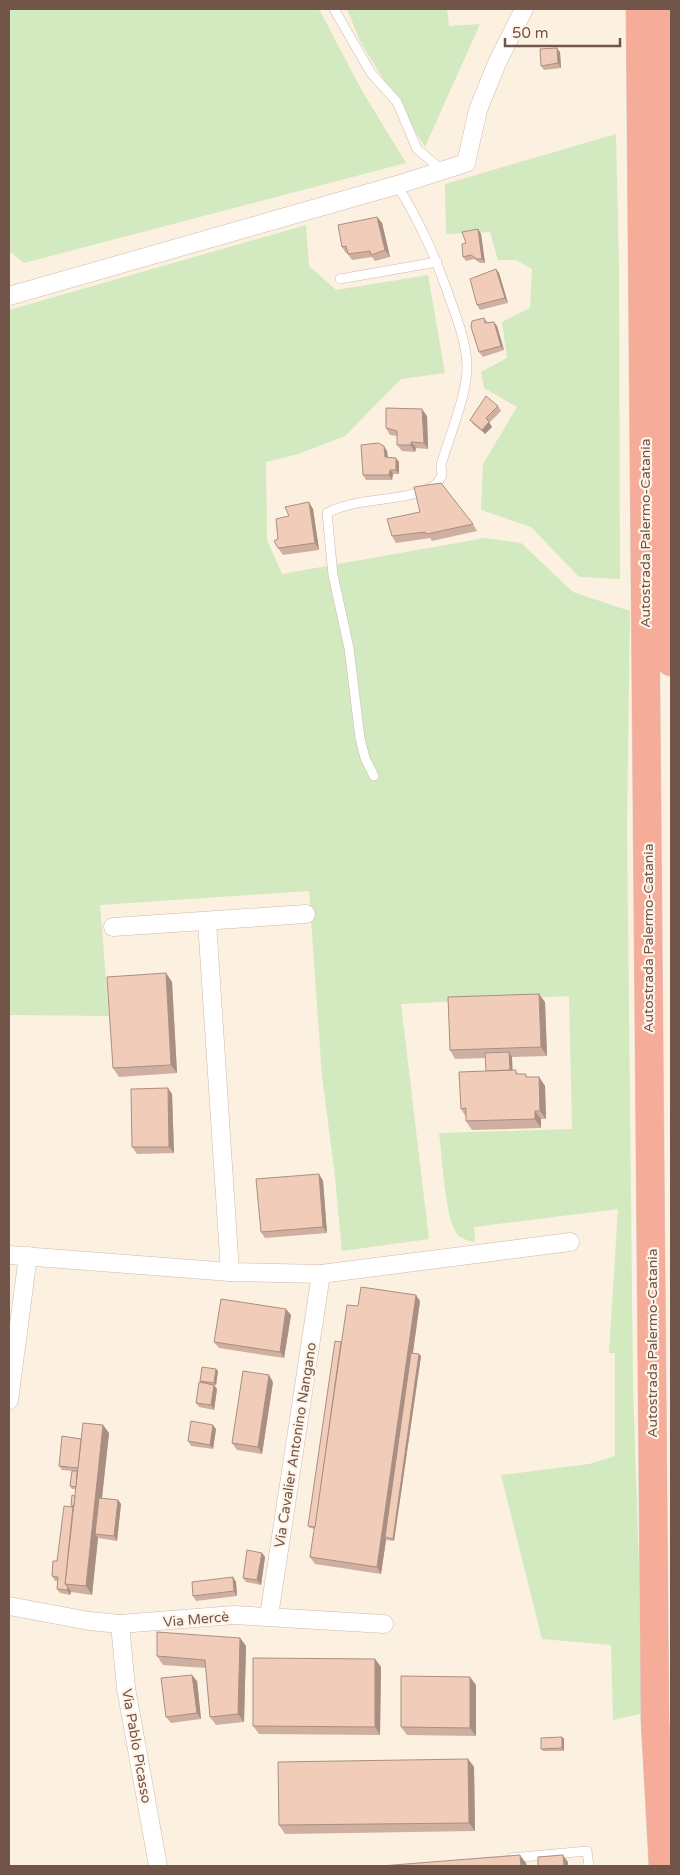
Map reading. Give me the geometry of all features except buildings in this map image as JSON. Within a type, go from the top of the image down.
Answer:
[{"type":"highway","name":"Autostrada Palermo-Catania","points":[[640,9],[655,1711],[663,1866]]},
{"type":"highway","name":"Autostrada Palermo-Catania","points":[[666,9],[671,662]]},
{"type":"street","points":[[9,296],[397,186],[466,163],[478,110],[497,63],[524,9]]},
{"type":"street","points":[[113,927],[306,914]]},
{"type":"street","points":[[207,921],[230,1272]]},
{"type":"street","points":[[9,1255],[230,1272],[321,1274],[570,1242]]},
{"type":"street","points":[[9,1400],[28,1256]]},
{"type":"street","name":"Via Cavalier Antonino Nangano","points":[[269,1616],[321,1274]]},
{"type":"street","name":"Via Mercè","points":[[9,1606],[89,1621],[120,1624],[234,1615],[384,1624]]},
{"type":"street","name":"Via Pablo Picasso","points":[[120,1624],[126,1688],[158,1866]]},
{"type":"lane","points":[[334,9],[371,72],[397,102],[417,149],[436,165]]},
{"type":"lane","points":[[374,776],[365,758],[360,738],[350,648],[333,575],[327,513],[342,505],[407,494],[434,486],[442,475],[441,465],[462,397],[467,366],[463,336],[437,262],[420,222],[397,186]]},
{"type":"lane","points":[[340,279],[437,262]]},
{"type":"lane","points":[[502,1858],[587,1851],[589,1866]]},
{"type":"green space","points":[[9,9],[319,9],[361,89],[406,163],[24,263],[9,251]]},
{"type":"green space","points":[[347,9],[447,9],[449,26],[480,24],[425,147],[360,41]]},
{"type":"green space","points":[[616,134],[619,269],[620,579],[579,577],[531,527],[481,510],[483,464],[517,407],[484,388],[481,372],[507,358],[502,322],[530,308],[532,269],[516,260],[498,260],[490,232],[446,234],[445,184]]},
{"type":"green space","points":[[306,225],[309,266],[336,290],[428,275],[445,373],[401,379],[345,436],[298,454],[266,462],[267,540],[282,574],[485,538],[521,543],[573,592],[630,611],[627,828],[633,1385],[644,1713],[613,1720],[611,1645],[542,1639],[501,1475],[589,1464],[615,1456],[615,1353],[609,1353],[618,1209],[474,1227],[475,1242],[464,1239],[455,1231],[449,1211],[444,1184],[439,1133],[572,1129],[569,996],[401,1004],[429,1239],[342,1251],[322,1076],[309,891],[100,905],[109,1016],[9,1015],[9,310]]}]
